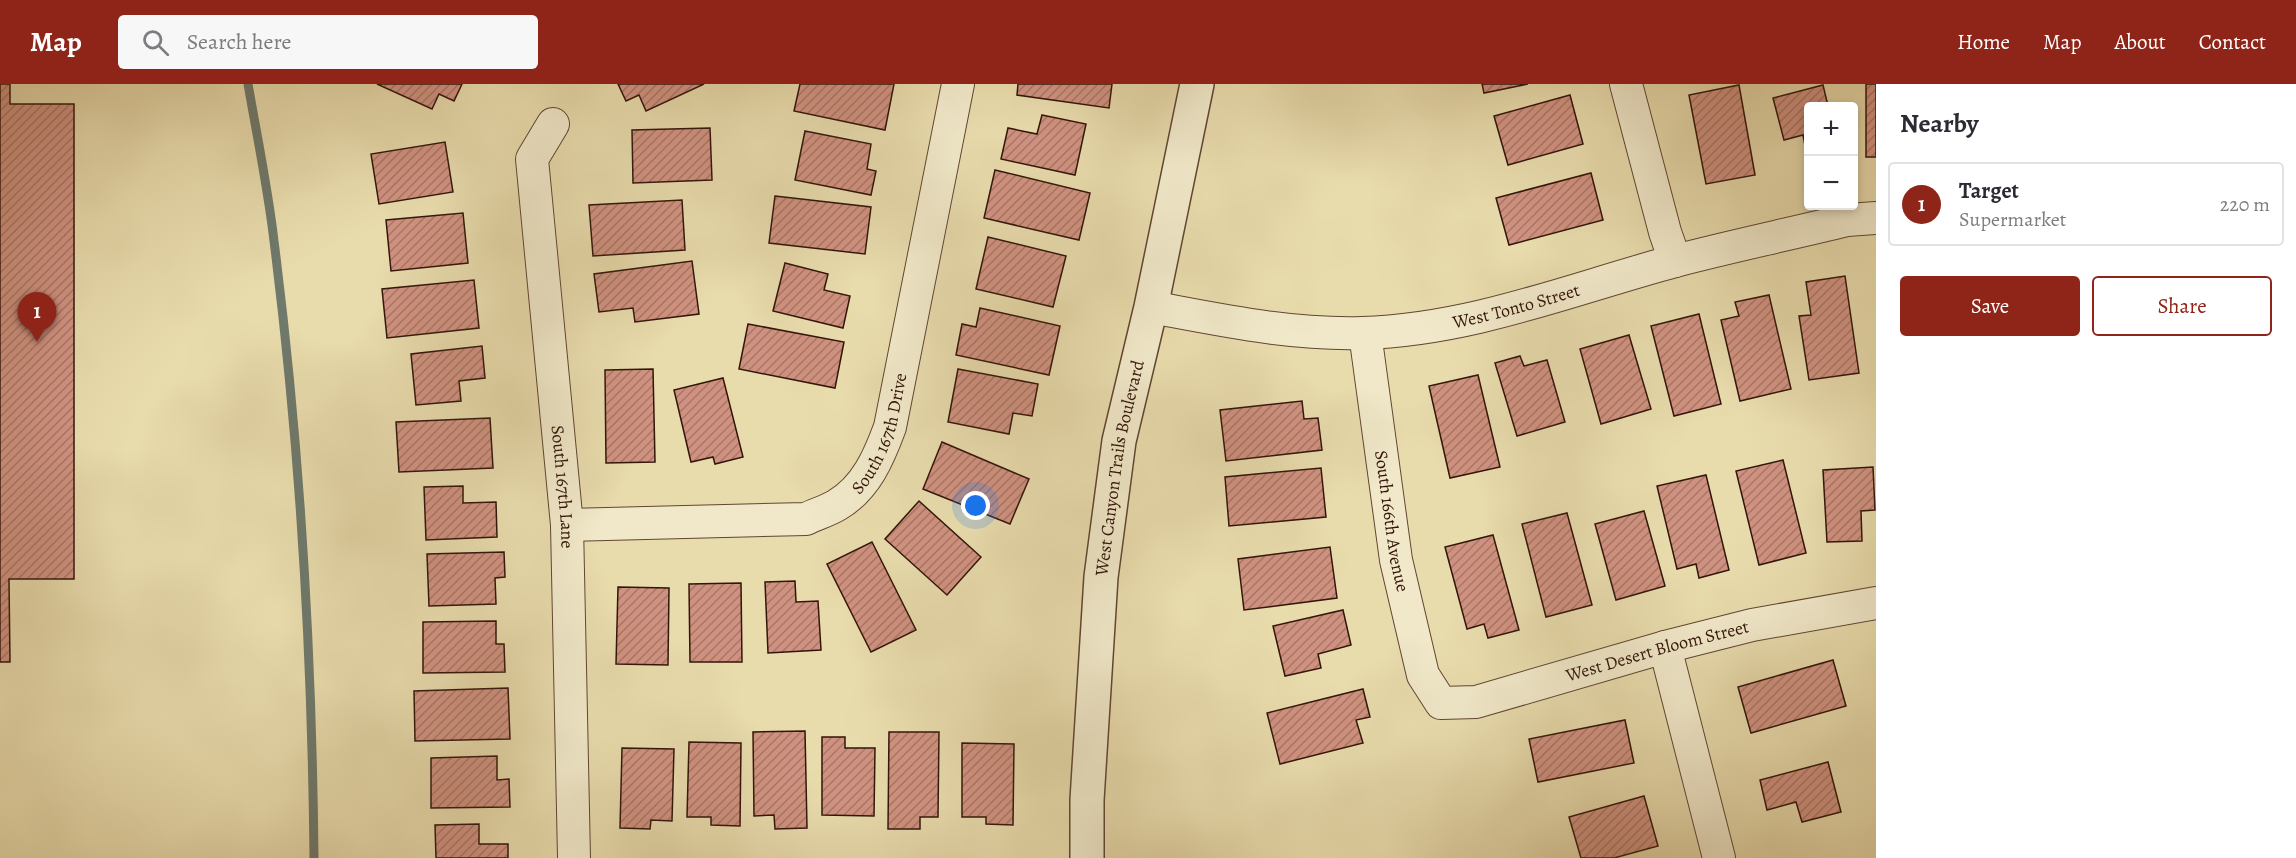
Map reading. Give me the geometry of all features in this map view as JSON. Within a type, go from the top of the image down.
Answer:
[{"type":"street","name":"South 167th Drive","points":[[567,525],[806,519],[837,505],[854,493],[878,460],[890,427],[958,84]]},
{"type":"street","name":"West Canyon Trails Boulevard","points":[[1087,858],[1091,731],[1101,577],[1119,441],[1151,307],[1197,84]]},
{"type":"street","points":[[1626,84],[1665,232],[1675,261]]},
{"type":"street","name":"South 167th Lane","points":[[553,124],[532,159],[567,525],[574,858]]},
{"type":"street","name":"West Tonto Street","points":[[1151,307],[1259,327],[1322,333],[1365,333],[1423,327],[1508,311],[1675,261],[1847,220],[1876,218]]},
{"type":"street","name":"South 166th Avenue","points":[[1365,333],[1396,560],[1424,675],[1441,703]]},
{"type":"street","name":"West Desert Bloom Street","points":[[1441,703],[1476,702],[1665,647],[1752,625],[1876,603]]},
{"type":"street","points":[[1665,647],[1719,858]]},
{"type":"building","points":[[0,84],[10,84],[10,104],[74,104],[74,579],[9,579],[10,662],[0,662]]},
{"type":"building","points":[[377,84],[462,84],[454,101],[439,94],[432,109]]},
{"type":"building","points":[[618,84],[704,84],[646,111],[639,95],[626,101]]},
{"type":"building","points":[[800,84],[894,84],[885,130],[794,111]]},
{"type":"building","points":[[1018,84],[1112,84],[1109,108],[1017,95]]},
{"type":"building","points":[[1482,84],[1528,84],[1484,93]]},
{"type":"building","points":[[1866,84],[1876,84],[1876,157],[1866,157]]},
{"type":"building","points":[[1739,85],[1755,175],[1706,184],[1689,95]]},
{"type":"building","points":[[1823,85],[1827,102],[1804,102],[1804,140],[1803,135],[1784,140],[1773,98]]},
{"type":"building","points":[[1570,95],[1583,144],[1508,165],[1494,116]]},
{"type":"building","points":[[1042,115],[1086,124],[1075,175],[1001,159],[1008,128],[1037,134]]},
{"type":"building","points":[[710,128],[712,180],[633,183],[632,130]]},
{"type":"building","points":[[805,131],[871,144],[867,169],[876,171],[871,195],[795,180]]},
{"type":"building","points":[[445,142],[453,192],[379,204],[371,154]]},
{"type":"building","points":[[995,170],[1090,193],[1079,240],[984,218]]},
{"type":"building","points":[[1591,173],[1603,220],[1509,245],[1496,198]]},
{"type":"building","points":[[775,196],[871,207],[865,254],[769,243]]},
{"type":"building","points":[[682,200],[685,250],[593,256],[589,205]]},
{"type":"building","points":[[463,213],[468,263],[391,271],[386,220]]},
{"type":"building","points":[[988,237],[1066,256],[1053,307],[976,289]]},
{"type":"building","points":[[692,261],[699,314],[635,322],[633,308],[599,312],[594,274]]},
{"type":"building","points":[[785,263],[828,274],[824,290],[850,296],[843,328],[773,311]]},
{"type":"building","points":[[1845,276],[1859,373],[1809,380],[1799,316],[1811,315],[1806,282]]},
{"type":"building","points":[[474,280],[479,328],[387,338],[382,289]]},
{"type":"building","points":[[1769,295],[1791,389],[1740,401],[1721,320],[1739,316],[1735,302]]},
{"type":"building","points":[[980,308],[1060,326],[1049,375],[956,355],[962,324],[976,327]]},
{"type":"building","points":[[1699,314],[1721,404],[1674,416],[1651,326]]},
{"type":"building","points":[[748,324],[844,342],[835,388],[739,369]]},
{"type":"building","points":[[1629,335],[1651,409],[1601,424],[1580,349]]},
{"type":"building","points":[[482,346],[485,378],[459,381],[461,401],[416,405],[411,354]]},
{"type":"building","points":[[1520,356],[1524,366],[1547,360],[1565,422],[1517,436],[1495,363]]},
{"type":"building","points":[[653,369],[655,462],[606,463],[605,370]]},
{"type":"building","points":[[958,369],[1038,384],[1032,416],[1013,413],[1009,434],[948,422]]},
{"type":"building","points":[[1478,375],[1500,467],[1450,478],[1429,386]]},
{"type":"building","points":[[723,378],[743,457],[715,464],[713,457],[691,462],[674,390]]},
{"type":"building","points":[[1302,401],[1304,419],[1318,418],[1322,450],[1226,461],[1220,410]]},
{"type":"building","points":[[490,418],[493,468],[399,472],[396,422]]},
{"type":"building","points":[[942,442],[1029,479],[1010,524],[923,489]]},
{"type":"building","points":[[1783,460],[1806,553],[1759,565],[1736,471]]},
{"type":"building","points":[[1873,467],[1875,510],[1861,511],[1862,541],[1827,542],[1823,470]]},
{"type":"building","points":[[1321,468],[1326,517],[1229,526],[1225,477]]},
{"type":"building","points":[[1706,475],[1729,570],[1699,578],[1696,564],[1677,569],[1657,486]]},
{"type":"building","points":[[463,486],[463,503],[496,502],[497,537],[426,540],[424,487]]},
{"type":"building","points":[[919,501],[981,557],[947,595],[885,539]]},
{"type":"building","points":[[1644,511],[1665,586],[1616,600],[1595,524]]},
{"type":"building","points":[[1567,513],[1592,605],[1546,617],[1522,524]]},
{"type":"building","points":[[1493,535],[1519,630],[1488,638],[1484,624],[1467,629],[1445,547]]},
{"type":"building","points":[[872,542],[916,630],[871,652],[827,564]]},
{"type":"building","points":[[1330,547],[1337,598],[1244,610],[1238,559]]},
{"type":"building","points":[[504,552],[505,577],[495,578],[496,604],[429,606],[427,554]]},
{"type":"building","points":[[795,581],[796,602],[818,601],[821,650],[768,653],[765,582]]},
{"type":"building","points":[[741,583],[742,662],[690,662],[689,584]]},
{"type":"building","points":[[618,587],[669,588],[668,665],[616,664]]},
{"type":"building","points":[[1343,610],[1351,645],[1318,654],[1321,668],[1285,676],[1273,626]]},
{"type":"building","points":[[496,621],[496,644],[504,644],[505,672],[423,673],[423,622]]},
{"type":"building","points":[[1833,660],[1846,706],[1751,733],[1738,687]]},
{"type":"building","points":[[508,688],[510,739],[415,741],[414,691]]},
{"type":"building","points":[[1363,689],[1370,717],[1356,720],[1363,743],[1280,764],[1267,713]]},
{"type":"building","points":[[1625,720],[1634,763],[1538,782],[1529,739]]},
{"type":"building","points":[[805,731],[807,828],[775,829],[774,815],[754,816],[753,732]]},
{"type":"building","points":[[889,732],[939,732],[938,817],[920,817],[920,829],[888,829]]},
{"type":"building","points":[[822,737],[845,737],[845,748],[875,748],[874,816],[822,815]]},
{"type":"building","points":[[689,742],[741,743],[740,826],[711,825],[711,817],[687,817]]},
{"type":"building","points":[[962,743],[1014,744],[1013,825],[986,824],[986,817],[962,817]]},
{"type":"building","points":[[622,748],[674,749],[672,821],[651,820],[650,829],[620,828]]},
{"type":"building","points":[[497,756],[497,780],[509,779],[510,807],[431,808],[431,758]]},
{"type":"building","points":[[1828,762],[1841,812],[1802,822],[1796,802],[1767,810],[1760,780]]},
{"type":"building","points":[[1644,796],[1658,846],[1614,858],[1581,858],[1569,817]]},
{"type":"building","points":[[479,824],[479,844],[508,844],[508,858],[436,858],[435,825]]},
{"type":"waterway","points":[[248,84],[272,221],[298,472],[311,704],[314,858]]},
{"type":"place","name":"Target","points":[[37,342]]}]
